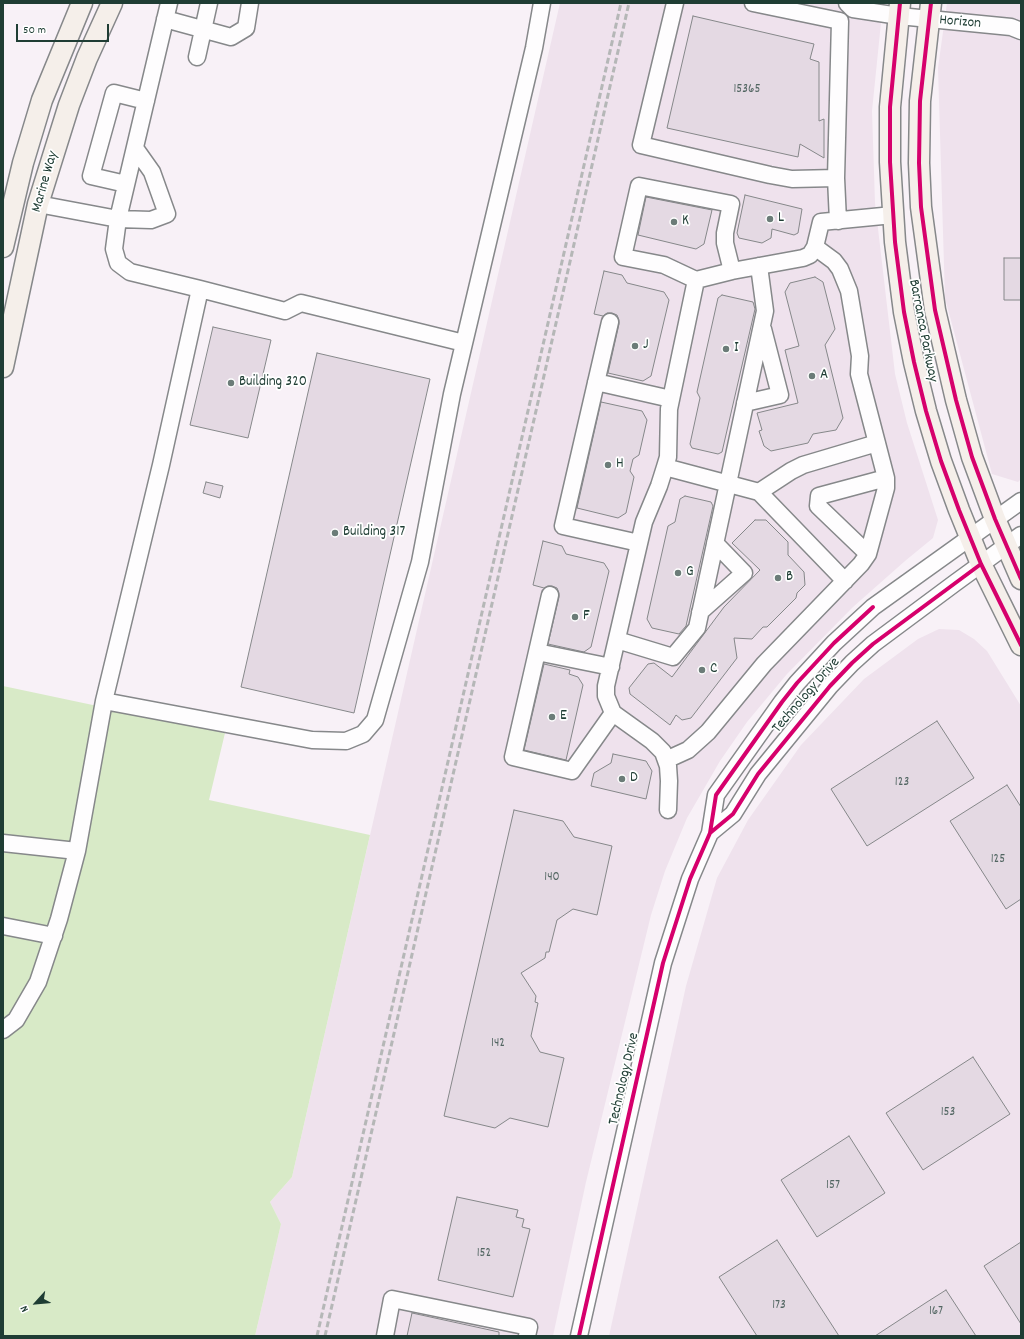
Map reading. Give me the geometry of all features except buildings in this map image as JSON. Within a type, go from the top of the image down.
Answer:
[{"type":"main road","name":"Marine Way","points":[[3,247],[23,162],[42,100],[82,3]]},
{"type":"main road","name":"Marine Way","points":[[3,367],[38,204],[69,105],[87,58],[112,3]]},
{"type":"main road","name":"Barranca Parkway","points":[[899,10],[890,107],[890,162],[895,242],[902,296],[914,362],[926,411],[941,461],[981,564],[1021,645]]},
{"type":"main road","name":"Barranca Parkway","points":[[930,11],[920,101],[919,164],[921,207],[935,310],[945,356],[972,457],[995,519],[1014,540],[1021,579]]},
{"type":"street","points":[[169,3],[118,219],[114,249],[118,263],[130,272],[285,311],[301,303],[464,343]]},
{"type":"street","points":[[197,57],[209,3]]},
{"type":"street","points":[[166,19],[230,37],[246,28],[250,3]]},
{"type":"street","points":[[104,701],[312,740],[346,741],[363,734],[375,720],[420,562],[452,394],[534,48],[542,3]]},
{"type":"street","points":[[675,3],[641,145],[770,176],[792,179],[836,178]]},
{"type":"street","points":[[753,3],[840,21]]},
{"type":"street","points":[[838,221],[836,178],[840,21],[852,5]]},
{"type":"street","name":"Horizon","points":[[852,5],[899,10],[930,11],[1011,27],[1021,31]]},
{"type":"street","points":[[126,184],[91,176],[114,93],[146,101]]},
{"type":"street","points":[[38,204],[118,219],[151,220],[167,214],[152,172],[135,148]]},
{"type":"street","points":[[732,271],[725,243],[725,233],[731,204],[639,186],[623,257],[664,265],[696,280],[732,271],[803,258],[810,255],[815,246],[821,222],[893,215]]},
{"type":"street","points":[[666,760],[680,755],[698,742],[719,720],[764,664],[845,581],[868,554],[886,488],[886,478],[859,374],[860,356],[849,292],[840,269],[834,261],[815,246]]},
{"type":"street","points":[[617,640],[674,657],[697,628],[765,311],[760,266]]},
{"type":"street","points":[[668,810],[670,782],[663,752],[652,741],[613,713],[606,696],[606,686],[644,522],[664,475],[668,457],[669,409],[696,280]]},
{"type":"street","points":[[3,1030],[16,1020],[38,982],[60,919],[77,851],[104,701],[161,466],[200,289]]},
{"type":"street","points":[[610,322],[563,526],[639,543]]},
{"type":"street","points":[[745,403],[780,395],[762,324]]},
{"type":"street","points":[[596,382],[671,398]]},
{"type":"street","points":[[760,492],[803,465],[877,443]]},
{"type":"street","points":[[665,467],[760,492],[845,581]]},
{"type":"street","points":[[868,554],[818,506],[819,496],[886,478]]},
{"type":"street","name":"Technology Drive","points":[[579,1336],[663,963],[690,879],[710,833],[716,796],[782,702],[797,683],[834,643],[873,607],[1021,501]]},
{"type":"street","name":"Technology Drive","points":[[710,833],[733,814],[758,774],[830,686],[852,663],[873,644],[1014,540]]},
{"type":"street","points":[[700,612],[744,573],[715,543]]},
{"type":"street","points":[[550,594],[513,758],[572,771],[613,713]]},
{"type":"street","points":[[537,652],[611,667]]},
{"type":"street","points":[[3,843],[77,851]]},
{"type":"street","points":[[3,926],[54,936]]},
{"type":"street","points":[[385,1336],[392,1299],[529,1328],[527,1336]]},
{"type":"shaded area","points":[[560,3],[883,3],[872,111],[875,203],[895,374],[907,423],[938,520],[933,538],[853,607],[787,674],[747,722],[720,761],[687,818],[665,871],[651,915],[586,1182],[553,1336],[255,1336],[281,1224],[270,1202],[292,1177]]},
{"type":"shaded area","points":[[947,3],[1021,3],[1021,479],[1018,482],[992,474],[945,298],[938,68]]},
{"type":"shaded area","points":[[939,629],[959,630],[974,639],[987,651],[1021,706],[1021,1336],[609,1336],[686,986],[717,878],[748,820],[801,745],[864,679],[918,639]]},
{"type":"green space","points":[[3,686],[225,733],[209,800],[370,835],[292,1177],[270,1202],[281,1224],[255,1336],[3,1336]]},
{"type":"railway","points":[[317,1336],[621,3]]},
{"type":"railway","points":[[325,1336],[629,3]]},
{"type":"cycle path","points":[[900,3],[890,107],[890,162],[895,242],[904,312],[926,411],[941,461],[981,564],[1021,645]]},
{"type":"cycle path","points":[[931,3],[920,101],[919,163],[921,207],[935,310],[956,400],[972,457],[995,519],[1021,579]]},
{"type":"cycle path","points":[[710,833],[733,814],[758,774],[830,686],[852,663],[873,644],[981,564]]},
{"type":"cycle path","points":[[579,1336],[663,963],[690,879],[710,833],[716,795],[797,683],[834,643],[873,607]]},
{"type":"place","name":"L","points":[[770,219]]},
{"type":"place","name":"K","points":[[674,222]]},
{"type":"place","name":"J","points":[[635,346]]},
{"type":"place","name":"I","points":[[726,349]]},
{"type":"place","name":"A","points":[[812,376]]},
{"type":"place","name":"Building 320","points":[[231,383]]},
{"type":"place","name":"H","points":[[608,465]]},
{"type":"place","name":"Building 317","points":[[335,533]]},
{"type":"place","name":"G","points":[[678,573]]},
{"type":"place","name":"B","points":[[778,578]]},
{"type":"place","name":"F","points":[[575,617]]},
{"type":"place","name":"C","points":[[702,670]]},
{"type":"place","name":"E","points":[[552,717]]},
{"type":"place","name":"D","points":[[622,779]]}]
